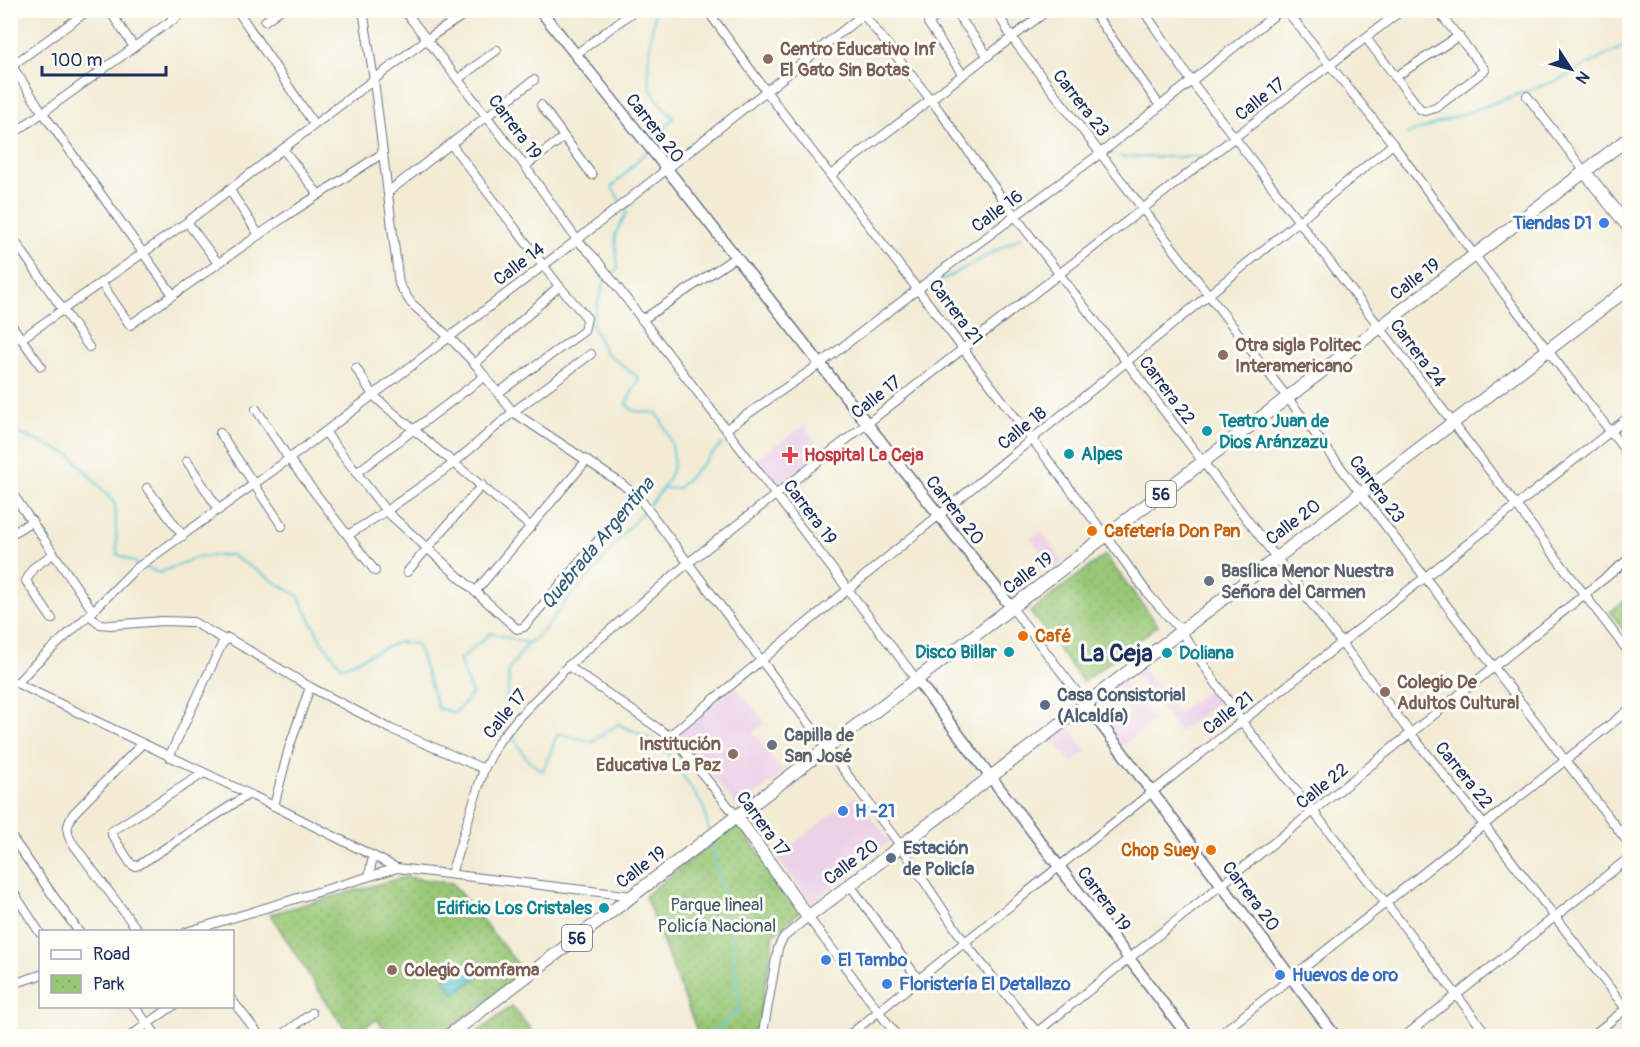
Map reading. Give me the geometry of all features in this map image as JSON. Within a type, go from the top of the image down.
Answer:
[{"type":"main road","name":"Carrera 20","points":[[540,10],[1012,608]]},
{"type":"main road","name":"Calle 19","points":[[448,1036],[1629,137]]},
{"type":"main road","points":[[1585,172],[1629,229]]},
{"type":"main road","name":"Calle 20","points":[[808,917],[1629,287]]},
{"type":"main road","name":"Carrera 19","points":[[917,680],[1188,1036]]},
{"type":"main road","name":"Carrera 20","points":[[1086,704],[1335,1036]]},
{"type":"main road","name":"Carrera 17","points":[[737,817],[808,917]]},
{"type":"street","points":[[89,10],[11,65],[173,295]]},
{"type":"street","points":[[109,10],[134,47]]},
{"type":"street","points":[[168,10],[174,20]]},
{"type":"street","points":[[10,136],[186,10]]},
{"type":"street","points":[[265,21],[280,10]]},
{"type":"street","points":[[363,10],[399,284],[411,303],[475,364],[513,412],[587,460],[638,497],[901,846],[965,943],[1036,1035]]},
{"type":"street","name":"Carrera 19","points":[[404,10],[525,166],[577,240],[607,273],[917,680]]},
{"type":"street","points":[[21,339],[143,255],[427,39],[471,10]]},
{"type":"street","name":"Carrera 21","points":[[707,10],[1149,595],[1181,631],[1242,722],[1488,1036]]},
{"type":"street","points":[[945,10],[928,23],[963,75]]},
{"type":"street","points":[[954,10],[988,56]]},
{"type":"street","name":"Carrera 23","points":[[996,10],[1012,38],[1629,845]]},
{"type":"street","points":[[1092,10],[1160,106]]},
{"type":"street","name":"Carrera 24","points":[[1143,10],[1192,82],[1629,654]]},
{"type":"street","name":"Calle 16","points":[[726,429],[820,364],[1101,153],[1281,10]]},
{"type":"street","points":[[1286,10],[1394,144],[1474,256],[1629,457]]},
{"type":"street","name":"Calle 17","points":[[451,874],[484,769],[499,741],[517,718],[568,666],[688,563],[1330,63],[1402,10]]},
{"type":"street","points":[[1366,38],[1420,109],[1425,111],[1436,108],[1485,70],[1437,10]]},
{"type":"street","points":[[239,11],[314,124]]},
{"type":"street","points":[[575,55],[633,11]]},
{"type":"street","points":[[831,174],[1046,11]]},
{"type":"street","name":"Calle 14","points":[[14,681],[91,613],[134,570],[289,459],[577,240],[864,12]]},
{"type":"street","name":"Carrera 22","points":[[864,12],[1016,216],[1411,734],[1485,825],[1628,1010]]},
{"type":"street","points":[[1395,77],[1459,36]]},
{"type":"street","points":[[458,79],[497,50]]},
{"type":"street","points":[[388,192],[534,80]]},
{"type":"street","points":[[1527,96],[1585,172]]},
{"type":"street","points":[[541,105],[592,175]]},
{"type":"street","points":[[525,166],[564,137]]},
{"type":"street","points":[[451,144],[587,318],[584,331],[498,393]]},
{"type":"street","name":"Calle 18","points":[[670,735],[1394,144]]},
{"type":"street","points":[[283,149],[318,194]]},
{"type":"street","points":[[102,284],[130,325],[318,194],[383,153]]},
{"type":"street","points":[[229,189],[259,235]]},
{"type":"street","points":[[187,222],[218,263]]},
{"type":"street","points":[[10,234],[89,347]]},
{"type":"street","points":[[642,320],[736,257]]},
{"type":"street","points":[[475,364],[560,286]]},
{"type":"street","points":[[10,323],[41,366]]},
{"type":"street","points":[[348,535],[453,464],[513,412],[591,354]]},
{"type":"street","points":[[356,368],[373,395],[531,527]]},
{"type":"street","points":[[356,473],[485,376]]},
{"type":"street","points":[[256,409],[289,459],[375,571]]},
{"type":"street","name":"Calle 21","points":[[848,1036],[1152,792],[1629,416]]},
{"type":"street","points":[[325,432],[386,511],[517,628],[521,628],[638,497]]},
{"type":"street","points":[[220,433],[282,526]]},
{"type":"street","points":[[475,592],[587,460]]},
{"type":"street","points":[[187,461],[219,510]]},
{"type":"street","points":[[407,572],[482,485]]},
{"type":"street","points":[[147,488],[183,536]]},
{"type":"street","points":[[10,490],[99,624],[193,622],[225,640],[231,639],[310,687],[405,736],[484,769]]},
{"type":"street","points":[[10,535],[32,521]]},
{"type":"street","points":[[52,619],[26,581],[33,568],[53,554]]},
{"type":"street","name":"Calle 22","points":[[1036,1035],[1629,558]]},
{"type":"street","name":"Carrera 20","points":[[1012,608],[1086,704]]},
{"type":"street","points":[[169,757],[225,640]]},
{"type":"street","name":"Carrera 17","points":[[568,666],[670,735],[737,817]]},
{"type":"street","points":[[14,681],[397,868],[633,896]]},
{"type":"street","points":[[274,806],[289,748],[310,687]]},
{"type":"street","points":[[1218,1036],[1629,709]]},
{"type":"street","points":[[138,930],[71,841],[67,830],[74,813],[142,744]]},
{"type":"street","points":[[204,773],[112,831],[112,835],[131,864],[139,865],[249,795]]},
{"type":"street","points":[[10,835],[78,930]]},
{"type":"street","points":[[369,876],[373,856]]},
{"type":"street","points":[[1405,1036],[1629,857]]},
{"type":"street","points":[[193,930],[397,868]]},
{"type":"street","points":[[850,885],[919,980]]},
{"type":"street","points":[[10,887],[39,931]]},
{"type":"street","points":[[764,1036],[778,948],[783,938],[808,917]]},
{"type":"street","name":"Carrera 17","points":[[808,917],[897,1036]]},
{"type":"street","points":[[10,985],[39,975]]},
{"type":"street","points":[[234,1003],[260,1036]]},
{"type":"street","points":[[135,1008],[157,1036]]},
{"type":"street","points":[[130,1036],[170,1008]]},
{"type":"street","points":[[1592,1036],[1628,1010]]},
{"type":"street","points":[[281,1036],[312,1013]]},
{"type":"street","points":[[10,1029],[18,1036]]},
{"type":"shaded area","name":"Hospital La Ceja","points":[[804,425],[823,452],[778,486],[756,459]]},
{"type":"shaded area","points":[[1041,531],[1063,562],[1054,569],[1031,538]]},
{"type":"shaded area","points":[[1142,667],[1178,713],[1216,684],[1225,696],[1179,732],[1134,673]]},
{"type":"shaded area","points":[[1121,678],[1153,721],[1122,746],[1104,725],[1115,717],[1120,722],[1131,714],[1110,686]]},
{"type":"shaded area","name":"Institución Educativa La Paz","points":[[736,686],[765,723],[753,733],[783,773],[738,808],[679,732]]},
{"type":"shaded area","points":[[1063,719],[1087,751],[1071,763],[1047,730]]},
{"type":"shaded area","points":[[855,796],[890,841],[812,902],[777,857]]},
{"type":"green space","points":[[1105,555],[1158,625],[1083,682],[1030,612]]},
{"type":"green space","points":[[1629,597],[1629,637],[1610,612]]},
{"type":"green space","name":"Parque lineal Policía Nacional","points":[[737,822],[800,911],[774,934],[759,1022],[761,1036],[699,1036],[645,896]]},
{"type":"green space","points":[[405,877],[452,883],[525,973],[440,1036],[390,1036],[377,1019],[350,1035],[270,914]]},
{"type":"green space","points":[[512,1006],[536,1036],[472,1036]]},
{"type":"water","points":[[470,959],[481,974],[455,994],[444,979]]},
{"type":"waterway","name":"Quebrada Argentina","points":[[652,145],[673,118],[654,95],[650,84],[649,52],[655,10]]},
{"type":"waterway","points":[[1407,134],[1558,80],[1630,43]]},
{"type":"waterway","name":"Quebrada Argentina","points":[[621,202],[612,187],[648,150]]},
{"type":"waterway","points":[[1120,157],[1201,157]]},
{"type":"waterway","name":"Quebrada Argentina","points":[[611,275],[618,268],[615,234],[627,212],[624,207]]},
{"type":"waterway","points":[[926,289],[1021,237]]},
{"type":"waterway","name":"Quebrada Argentina","points":[[607,279],[603,284],[592,325],[605,352],[639,378],[626,404],[634,411],[657,413],[665,427],[673,451],[672,471],[667,482],[649,505]]},
{"type":"waterway","points":[[10,430],[71,455],[115,504],[117,554],[138,564]]},
{"type":"waterway","points":[[665,488],[677,489],[722,444]]},
{"type":"waterway","name":"Quebrada Argentina","points":[[529,643],[544,630],[645,509]]},
{"type":"waterway","points":[[143,566],[159,573],[197,557],[231,555],[298,596],[322,642],[342,667],[398,642],[417,644],[438,708],[455,713],[472,694],[459,660],[491,633],[528,643],[509,669],[507,728]]},
{"type":"waterway","points":[[510,732],[529,762],[543,771],[558,733],[592,742],[618,724],[662,744],[704,808],[709,831]]},
{"type":"waterway","points":[[710,1036],[739,1009],[733,937],[711,842]]},
{"type":"place","name":"Centro Educativo Inf El Gato Sin Botas","points":[[768,59]]},
{"type":"place","name":"Tiendas D1","points":[[1604,223]]},
{"type":"place","name":"Otra sigla Politec Interamericano","points":[[1223,355]]},
{"type":"place","name":"Teatro Juan de Dios Aránzazu","points":[[1207,431]]},
{"type":"place","name":"Alpes","points":[[1069,454]]},
{"type":"place","name":"Hospital La Ceja","points":[[790,455]]},
{"type":"place","name":"Cafetería Don Pan","points":[[1092,531]]},
{"type":"place","name":"Basílica Menor Nuestra Señora del Carmen","points":[[1209,581]]},
{"type":"place","name":"Café","points":[[1023,636]]},
{"type":"place","name":"Disco Billar","points":[[1009,652]]},
{"type":"place","name":"Doliana","points":[[1167,653]]},
{"type":"place","name":"Colegio De Adultos Cultural","points":[[1385,692]]},
{"type":"place","name":"Casa Consistorial (Alcaldía)","points":[[1045,705]]},
{"type":"place","name":"Capilla de San José","points":[[772,745]]},
{"type":"place","name":"Institución Educativa La Paz","points":[[733,754]]},
{"type":"place","name":"H -21","points":[[843,811]]},
{"type":"place","name":"Chop Suey","points":[[1211,850]]},
{"type":"place","name":"Estación de Policía","points":[[891,858]]},
{"type":"place","name":"Edificio Los Cristales","points":[[604,908]]},
{"type":"place","name":"El Tambo","points":[[826,960]]},
{"type":"place","name":"Colegio Comfama","points":[[392,970]]},
{"type":"place","name":"Huevos de oro","points":[[1280,975]]},
{"type":"place","name":"Floristería El Detallazo","points":[[887,984]]},
{"type":"district","name":"La Ceja","points":[[1116,653]]}]
